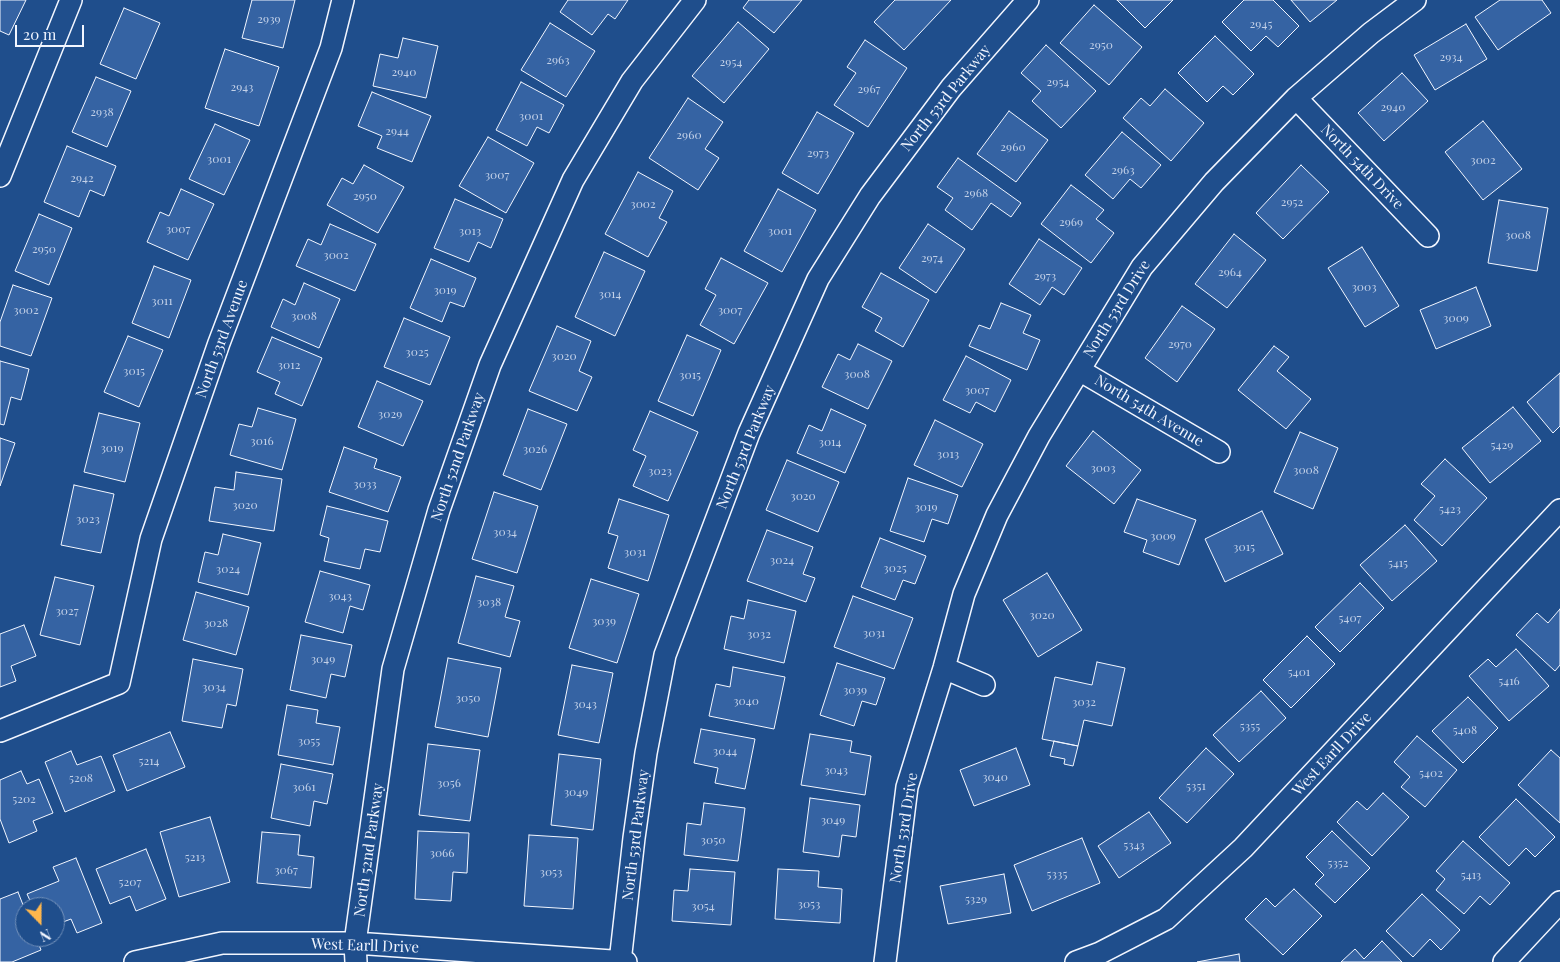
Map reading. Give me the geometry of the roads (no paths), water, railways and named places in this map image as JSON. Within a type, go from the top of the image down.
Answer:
[{"type":"street","points":[[0,176],[71,0]]},
{"type":"street","name":"North 53rd Avenue","points":[[0,731],[119,684],[151,539],[219,343],[331,48],[343,0]]},
{"type":"street","name":"North 52nd Parkway","points":[[356,953],[393,669],[439,510],[490,365],[572,180],[632,81],[695,0]]},
{"type":"street","name":"North 53rd Parkway","points":[[620,962],[637,819],[665,655],[749,433],[818,279],[870,196],[950,88],[1028,0]]},
{"type":"street","name":"North 53rd Drive","points":[[884,962],[907,787],[944,668],[964,594],[997,515],[1039,436],[1142,267],[1214,182],[1296,98],[1371,33],[1415,0]]},
{"type":"street","name":"North 54th Drive","points":[[1296,98],[1428,236]]},
{"type":"street","name":"North 54th Avenue","points":[[1079,370],[1219,452]]},
{"type":"street","name":"West Earll Drive","points":[[1076,962],[1101,958],[1166,918],[1243,848],[1560,510]]},
{"type":"street","points":[[944,668],[984,686]]},
{"type":"street","points":[[1504,962],[1560,902]]},
{"type":"street","name":"West Earll Drive","points":[[135,962],[222,944],[356,953],[626,962]]}]
